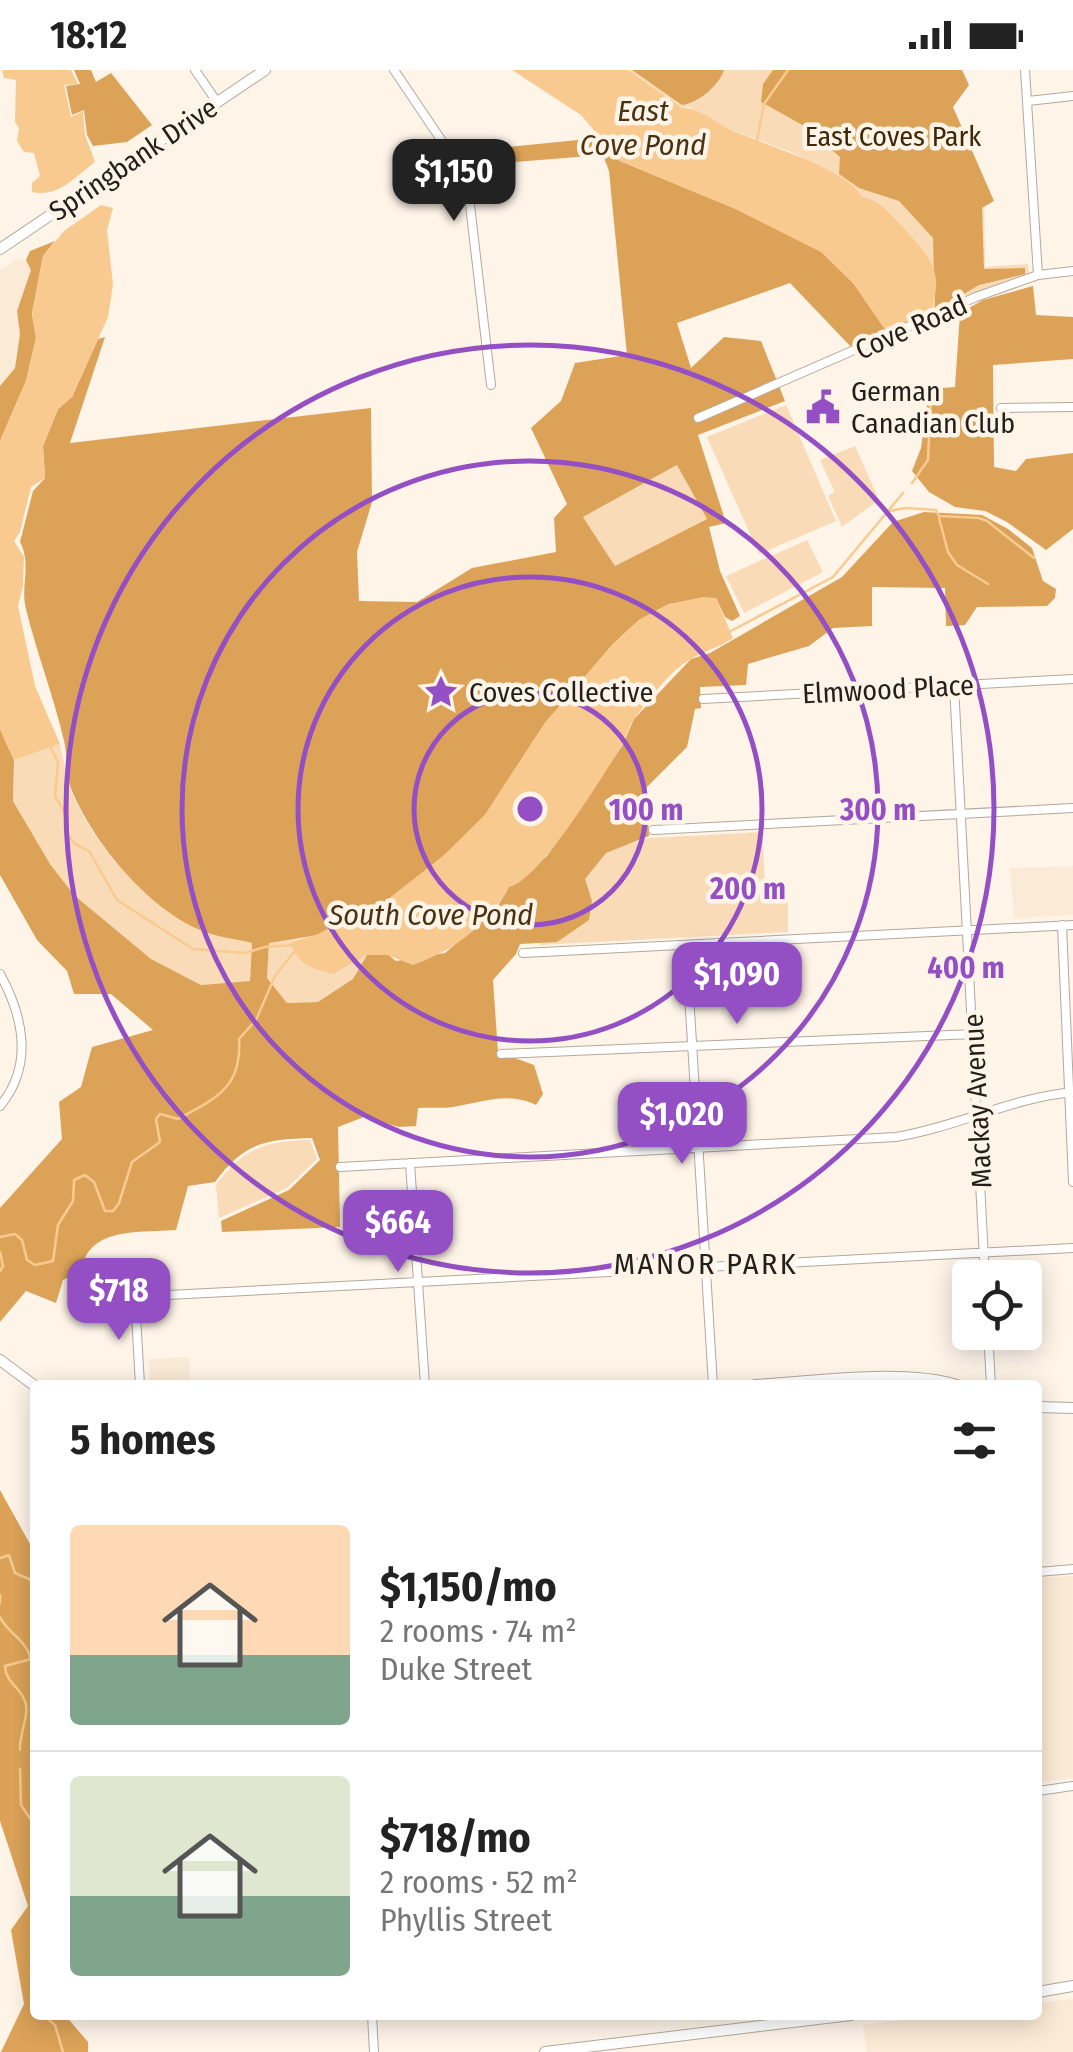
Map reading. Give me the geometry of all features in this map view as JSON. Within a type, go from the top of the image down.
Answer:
[{"type":"street","points":[[195,70],[217,102]]},
{"type":"street","name":"Springbank Drive","points":[[0,249],[265,70]]},
{"type":"street","points":[[394,70],[454,159],[468,188],[491,385]]},
{"type":"street","points":[[1026,70],[1038,275]]},
{"type":"street","points":[[1028,101],[1073,96]]},
{"type":"street","name":"Cove Road","points":[[698,418],[976,297],[1038,275],[1073,271]]},
{"type":"street","points":[[1001,408],[1073,407]]},
{"type":"street","name":"Elmwood Place","points":[[703,699],[1073,679]]},
{"type":"street","name":"Mackay Avenue","points":[[954,685],[984,1260]]},
{"type":"street","points":[[654,830],[1073,808]]},
{"type":"street","points":[[1062,925],[1073,1182]]},
{"type":"street","points":[[523,953],[1073,925]]},
{"type":"street","points":[[686,945],[713,1380]]},
{"type":"street","points":[[0,974],[22,1025],[19,1070],[11,1092],[0,1106]]},
{"type":"street","points":[[502,1054],[974,1034]]},
{"type":"street","points":[[340,1168],[896,1137],[934,1131],[1038,1096],[1071,1092]]},
{"type":"street","points":[[410,1163],[425,1380]]},
{"type":"street","points":[[90,1299],[1073,1248]]},
{"type":"street","points":[[135,1298],[140,1380]]},
{"type":"street","points":[[989,1350],[991,1380]]},
{"type":"street","points":[[0,1360],[30,1382]]},
{"type":"street","points":[[871,1380],[928,1380]]},
{"type":"street","points":[[1042,1407],[1073,1408]]},
{"type":"street","points":[[1042,1572],[1073,1569]]},
{"type":"street","points":[[1042,1790],[1073,1786]]},
{"type":"street","points":[[1042,1991],[1073,1986]]},
{"type":"street","points":[[372,2020],[374,2052]]},
{"type":"street","points":[[545,2052],[810,2020]]},
{"type":"shaded area","points":[[16,259],[26,260],[31,270],[17,311],[20,334],[15,369],[0,386],[0,270]]},
{"type":"shaded area","points":[[1073,866],[1073,915],[1014,918],[1010,868]]},
{"type":"shaded area","points":[[189,1357],[190,1380],[150,1380],[149,1359]]},
{"type":"shaded area","points":[[1073,1576],[1073,1778],[1042,1782],[1042,1578]]},
{"type":"shaded area","points":[[1073,1999],[1073,2052],[867,2052],[863,2025],[902,2020],[1042,2020],[1042,2003]]},
{"type":"green space","points":[[74,70],[91,70],[96,82],[111,73],[152,125],[127,142],[93,146],[87,135],[84,110],[72,115],[66,86],[80,84]]},
{"type":"green space","name":"East Coves Park","points":[[628,70],[946,70],[950,100],[984,210],[985,267],[1028,264],[1029,275],[927,319],[901,225],[890,213],[832,173],[791,152],[726,128],[689,107],[682,108]]},
{"type":"green space","points":[[632,70],[724,70],[708,92],[682,105]]},
{"type":"green space","name":"East Coves Park","points":[[773,70],[962,70],[969,85],[953,107],[994,201],[982,208],[984,269],[1025,268],[1025,274],[979,285],[935,311],[933,238],[899,201],[859,188],[839,174],[840,157],[806,127],[761,102],[763,84]]},
{"type":"green space","points":[[598,138],[620,161],[736,209],[822,252],[854,284],[889,335],[853,349],[790,283],[677,323],[691,368],[724,337],[761,341],[785,401],[698,435],[726,523],[709,527],[720,571],[740,616],[732,621],[725,617],[716,598],[669,604],[639,620],[613,644],[545,723],[485,815],[444,856],[382,904],[318,935],[269,943],[267,978],[287,1003],[318,1002],[353,979],[367,955],[387,954],[396,961],[445,953],[496,909],[509,887],[547,856],[622,746],[634,719],[691,659],[710,653],[842,577],[893,522],[924,512],[982,515],[1032,548],[1043,581],[1056,589],[1055,598],[1047,606],[977,607],[965,625],[946,626],[945,588],[872,587],[872,626],[833,628],[809,646],[748,664],[746,685],[700,687],[701,708],[695,709],[687,747],[646,788],[649,836],[606,853],[585,879],[592,901],[589,920],[557,942],[520,944],[493,980],[498,1052],[534,1065],[543,1094],[536,1105],[498,1099],[418,1108],[416,1126],[399,1127],[364,1117],[338,1127],[340,1227],[222,1232],[221,1221],[289,1190],[320,1160],[312,1138],[257,1146],[236,1159],[215,1182],[188,1186],[176,1230],[134,1232],[103,1240],[90,1250],[76,1272],[63,1280],[56,1303],[26,1291],[0,1322],[0,1208],[62,1139],[59,1102],[81,1087],[92,1047],[153,1030],[111,994],[74,994],[67,971],[37,940],[0,875],[0,729],[14,760],[13,801],[50,864],[74,895],[151,959],[201,985],[250,981],[252,943],[200,930],[141,889],[106,849],[70,786],[64,741],[30,626],[20,542],[33,491],[45,478],[43,446],[58,409],[72,397],[98,339],[105,337],[70,443],[371,408],[372,502],[357,552],[359,601],[417,602],[472,568],[556,552],[554,518],[567,504],[531,428],[561,401],[575,363],[627,355],[609,171],[603,155],[465,166],[459,152]],"holes":[[[677,465],[707,519],[615,566],[583,517]]]},
{"type":"green space","points":[[55,241],[43,256],[32,314],[36,338],[26,381],[0,441],[0,386],[15,368],[20,334],[17,311],[31,270],[26,260],[30,251]]},
{"type":"green space","points":[[1033,286],[1036,315],[1073,317],[1073,359],[993,365],[994,467],[1016,471],[1026,459],[1073,453],[1073,529],[1046,550],[985,511],[955,507],[929,492],[912,471],[921,448],[929,389],[955,387],[960,313],[983,300]]},
{"type":"green space","points":[[786,405],[836,521],[759,554],[707,437]]},
{"type":"green space","points":[[855,446],[879,500],[842,527],[828,496],[835,492],[820,460]]},
{"type":"green space","points":[[678,465],[707,519],[615,566],[583,517]]},
{"type":"green space","points":[[807,540],[823,572],[744,613],[726,576]]},
{"type":"green space","points":[[60,744],[68,782],[104,847],[140,887],[180,919],[206,932],[252,943],[250,981],[201,985],[151,959],[74,895],[50,864],[13,801],[14,760]]},
{"type":"green space","points":[[762,832],[765,883],[788,883],[788,932],[538,945],[598,853],[650,838]]},
{"type":"green space","points":[[303,936],[291,942],[332,974],[367,955],[354,979],[318,1002],[287,1003],[267,978],[269,943]]},
{"type":"green space","points":[[310,1140],[317,1159],[287,1188],[219,1218],[216,1185],[236,1162],[268,1145]]},
{"type":"green space","points":[[0,1490],[30,1544],[30,2020],[69,2020],[88,2042],[88,2052],[1,2052],[24,2004],[11,1930],[28,1906],[0,1821]]},
{"type":"water","points":[[2,70],[71,70],[78,84],[64,85],[71,117],[83,111],[85,135],[95,162],[58,189],[32,192],[32,183],[40,176],[34,153],[24,152],[17,141],[16,80],[4,78]]},
{"type":"water","name":"East Cove Pond","points":[[512,70],[628,70],[682,108],[840,176],[862,197],[888,212],[928,257],[936,289],[927,319],[889,335],[854,284],[821,252],[736,209],[620,161],[581,115]]},
{"type":"water","points":[[101,205],[113,208],[107,230],[113,285],[108,317],[72,397],[58,409],[43,446],[45,478],[31,487],[20,532],[14,541],[24,557],[18,606],[35,686],[60,744],[14,760],[0,729],[0,441],[26,381],[36,338],[32,314],[43,256],[64,231]]},
{"type":"water","name":"South Cove Pond","points":[[716,598],[733,638],[696,656],[662,684],[634,719],[584,805],[552,848],[537,867],[509,887],[479,925],[443,952],[413,965],[387,955],[367,955],[333,974],[301,960],[291,942],[318,934],[382,904],[443,856],[485,815],[545,723],[613,644],[639,620],[669,604]]},
{"type":"waterway","points":[[756,145],[764,104],[788,70]]},
{"type":"waterway","points":[[912,483],[928,460],[931,394]]},
{"type":"waterway","points":[[729,632],[833,577],[903,493]]},
{"type":"waterway","points":[[890,511],[936,510],[939,516],[979,518],[1034,558]]},
{"type":"waterway","points":[[939,518],[948,552],[957,565],[988,584]]},
{"type":"waterway","points":[[49,745],[58,762],[55,796],[67,817],[68,835],[89,851],[117,900],[193,949],[245,953],[292,945]]},
{"type":"waterway","points":[[0,1237],[15,1234],[22,1240],[27,1260],[35,1265],[53,1261],[58,1225],[73,1201],[74,1180],[85,1175],[94,1182],[105,1211],[113,1211],[132,1162],[160,1142],[156,1119],[160,1114],[178,1119],[215,1097],[231,1080],[239,1055],[239,1039],[256,1020],[275,976],[294,952]]},
{"type":"waterway","points":[[0,1252],[0,1271]]},
{"type":"waterway","points":[[0,1558],[9,1555],[15,1573],[30,1580]]},
{"type":"waterway","points":[[0,1595],[0,1603]]},
{"type":"waterway","points":[[0,1617],[30,1657]]},
{"type":"waterway","points":[[20,1750],[26,1706],[5,1666],[30,1659]]},
{"type":"waterway","points":[[20,1769],[21,1805],[30,1818]]},
{"type":"waterway","points":[[50,2020],[55,2025],[63,2052]]},
{"type":"place","name":"German Canadian Club","points":[[823,407]]},
{"type":"place","name":"Coves Collective","points":[[441,692]]},
{"type":"district","name":"MANOR PARK","points":[[706,1264]]}]
